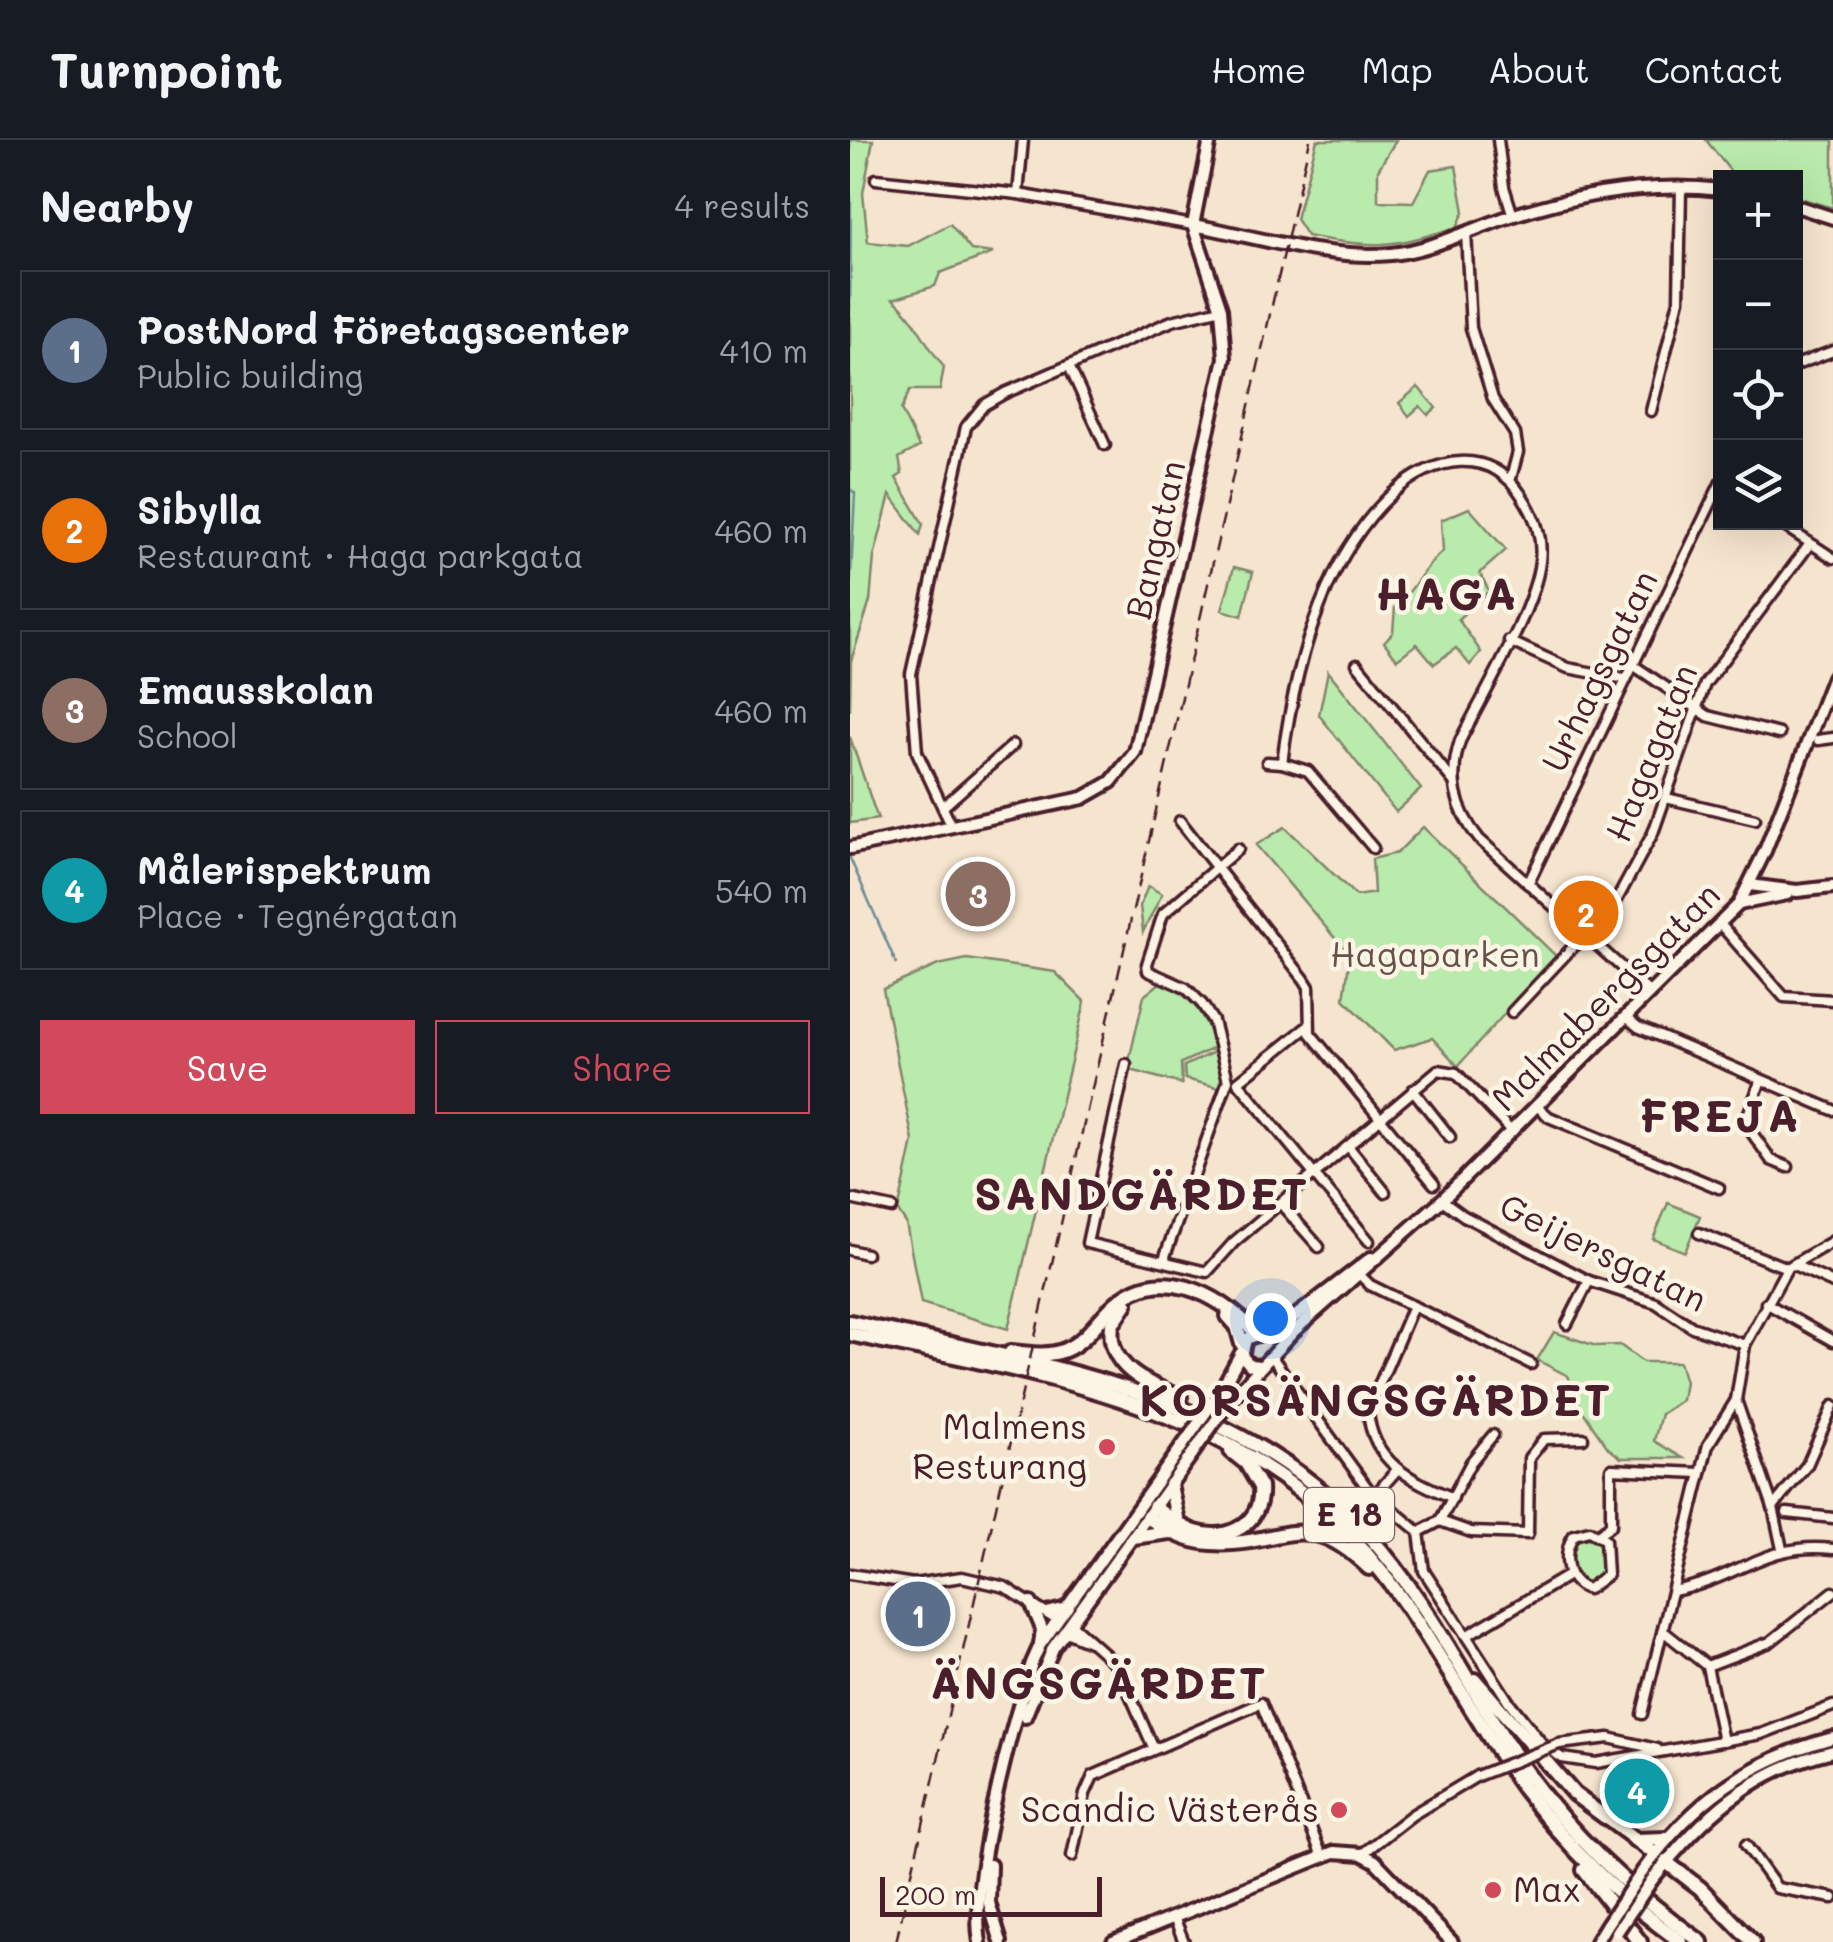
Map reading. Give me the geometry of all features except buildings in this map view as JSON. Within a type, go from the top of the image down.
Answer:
[{"type":"highway","name":"E 18","points":[[989,1354],[1045,1355],[1067,1350],[1123,1298],[1158,1285],[1210,1294],[1259,1334]]},
{"type":"highway","name":"E 18","points":[[1194,1412],[1189,1401],[1135,1374],[1116,1356],[1111,1334],[1119,1312],[1147,1294],[1178,1292],[1212,1304],[1228,1316],[1238,1326],[1241,1348]]},
{"type":"highway","name":"E 18","points":[[850,1314],[894,1332]]},
{"type":"highway","name":"E 18","points":[[850,1322],[1119,1386],[1194,1412],[1277,1456],[1341,1506],[1402,1579],[1522,1766],[1582,1841],[1647,1902],[1702,1942]]},
{"type":"highway","name":"E 18","points":[[850,1337],[1123,1399],[1221,1438],[1290,1481],[1338,1523],[1384,1574],[1497,1750],[1554,1828],[1599,1875],[1681,1942]]},
{"type":"highway","name":"E 18","points":[[1174,1527],[1218,1534],[1242,1526],[1256,1514],[1261,1494],[1254,1473],[1221,1438]]},
{"type":"highway","points":[[1132,1537],[1174,1527],[1170,1484]]},
{"type":"highway","name":"E 18","points":[[1145,1509],[1211,1544],[1292,1531],[1324,1536],[1364,1562],[1412,1626],[1422,1628]]},
{"type":"highway","name":"E 18","points":[[1459,1666],[1574,1794],[1700,1888],[1753,1942]]},
{"type":"highway","name":"E 18","points":[[1554,1828],[1557,1840],[1640,1942]]},
{"type":"highway","points":[[1629,1838],[1644,1842],[1667,1839]]},
{"type":"main road","name":"Bangatan","points":[[850,848],[1082,798],[1111,782],[1135,752],[1217,397],[1225,347],[1221,308],[1193,225],[1210,140]]},
{"type":"main road","points":[[1193,225],[1365,255],[1406,252],[1513,216],[1635,189],[1713,189]]},
{"type":"main road","points":[[1803,208],[1833,218]]},
{"type":"main road","name":"Malmabergsgatan","points":[[984,1942],[978,1928],[982,1871],[1028,1676],[1040,1645],[1188,1449],[1267,1361],[1357,1272],[1442,1200],[1739,904],[1833,677]]},
{"type":"main road","points":[[1750,885],[1797,891]]},
{"type":"main road","points":[[1739,904],[1833,887]]},
{"type":"main road","name":"Malmabergsgatan","points":[[1001,1942],[989,1903],[988,1872],[1030,1699],[1053,1648],[1132,1537],[1145,1509],[1170,1484],[1241,1348],[1259,1334],[1281,1327],[1357,1272]]},
{"type":"main road","points":[[1241,1348],[1250,1365],[1267,1361],[1272,1344],[1259,1334]]},
{"type":"main road","points":[[1030,1603],[1042,1630],[1040,1645]]},
{"type":"main road","points":[[1047,1614],[1068,1608]]},
{"type":"main road","points":[[1058,1620],[1068,1628]]},
{"type":"main road","points":[[1660,1858],[1667,1839],[1706,1798],[1749,1769],[1788,1751],[1833,1738]]},
{"type":"main road","points":[[1596,1942],[1660,1858],[1742,1788],[1794,1762],[1833,1751]]},
{"type":"main road","points":[[1113,1942],[1322,1856],[1362,1854],[1388,1871],[1452,1942]]},
{"type":"main road","points":[[1614,1937],[1647,1876]]},
{"type":"street","points":[[1018,194],[1023,140]]},
{"type":"street","points":[[1498,140],[1499,166],[1513,216]]},
{"type":"street","points":[[876,179],[1018,194],[1193,225]]},
{"type":"street","points":[[1651,411],[1679,300],[1682,187]]},
{"type":"street","points":[[1466,232],[1471,328],[1493,399],[1515,434],[1518,452],[1511,478]]},
{"type":"street","points":[[950,824],[925,775],[914,740],[911,674],[960,441],[984,405],[1172,320],[1221,308]]},
{"type":"street","points":[[1803,362],[1833,351]]},
{"type":"street","points":[[1070,366],[1105,445]]},
{"type":"street","points":[[1282,763],[1298,674],[1318,614],[1342,564],[1373,516],[1411,480],[1450,462],[1477,460],[1511,478],[1533,512],[1541,555],[1537,576],[1509,641],[1460,741],[1454,782]]},
{"type":"street","name":"Urhagsgatan","points":[[1528,884],[1713,497]]},
{"type":"street","points":[[1789,530],[1833,558]]},
{"type":"street","name":"Hagagatan","points":[[1594,942],[1653,832],[1694,705],[1721,660],[1809,545]]},
{"type":"street","points":[[1509,641],[1568,668],[1626,680]]},
{"type":"street","points":[[1357,664],[1454,782],[1466,823],[1650,993]]},
{"type":"street","points":[[1634,665],[1708,716],[1779,734]]},
{"type":"street","points":[[1818,740],[1833,738]]},
{"type":"street","points":[[943,808],[1013,745]]},
{"type":"street","points":[[1267,762],[1308,770],[1373,848]]},
{"type":"street","points":[[1666,798],[1755,818]]},
{"type":"street","points":[[1180,821],[1309,987],[1307,1027],[1434,1184]]},
{"type":"street","points":[[1238,850],[1162,914],[1148,971],[1186,988],[1202,1004],[1213,1022],[1233,1081],[1369,1241]]},
{"type":"street","points":[[1720,924],[1784,997],[1833,1000]]},
{"type":"street","points":[[1512,1012],[1585,934]]},
{"type":"street","points":[[1626,1017],[1638,1028],[1833,1110]]},
{"type":"street","points":[[1171,1264],[1165,1256],[1233,1081],[1307,1027]]},
{"type":"street","points":[[1126,1064],[1086,1240],[1090,1245],[1207,1272],[1225,1250],[1438,1070],[1456,1072],[1512,1132]]},
{"type":"street","points":[[1761,1080],[1746,1123],[1771,1160],[1788,1167]]},
{"type":"street","points":[[1413,1090],[1450,1136]]},
{"type":"street","points":[[1538,1107],[1549,1118],[1720,1188]]},
{"type":"street","points":[[1348,1146],[1385,1192]]},
{"type":"street","points":[[850,1199],[892,1208]]},
{"type":"street","name":"Geijersgatan","points":[[1442,1200],[1464,1216],[1589,1280],[1656,1303],[1692,1327],[1745,1344]]},
{"type":"street","points":[[1281,1204],[1319,1246]]},
{"type":"street","points":[[1699,1233],[1833,1283]]},
{"type":"street","points":[[1642,1714],[1708,1444],[1736,1400],[1745,1344],[1791,1267],[1833,1241]]},
{"type":"street","points":[[850,1250],[866,1254]]},
{"type":"street","points":[[1357,1272],[1413,1306],[1532,1364]]},
{"type":"street","points":[[1567,1324],[1589,1280]]},
{"type":"street","points":[[1766,1303],[1833,1341]]},
{"type":"street","points":[[1413,1306],[1368,1411],[1382,1454],[1396,1471],[1453,1498]]},
{"type":"street","points":[[1267,1361],[1375,1495],[1418,1532],[1424,1571],[1509,1702],[1555,1754],[1586,1764],[1723,1741],[1778,1730],[1833,1706]]},
{"type":"street","points":[[1736,1400],[1773,1507],[1782,1548]]},
{"type":"street","points":[[1773,1507],[1807,1465],[1833,1406]]},
{"type":"street","points":[[1418,1532],[1440,1521],[1471,1462],[1493,1435]]},
{"type":"street","points":[[1440,1521],[1471,1532],[1528,1534],[1529,1458],[1544,1439],[1582,1438]]},
{"type":"street","points":[[1599,1534],[1611,1525],[1611,1469],[1700,1473]]},
{"type":"street","points":[[1375,1495],[1396,1471]]},
{"type":"street","points":[[1787,1514],[1833,1518]]},
{"type":"street","points":[[1584,1532],[1599,1534],[1605,1540],[1607,1575],[1603,1582],[1588,1589],[1574,1584],[1569,1575],[1572,1539],[1584,1532]]},
{"type":"street","points":[[1673,1591],[1724,1576],[1782,1548],[1833,1549]]},
{"type":"street","points":[[850,1574],[914,1584],[962,1577],[1005,1588],[1058,1620]]},
{"type":"street","points":[[1466,1636],[1569,1575]]},
{"type":"street","points":[[1707,1666],[1770,1642],[1833,1592]]},
{"type":"street","points":[[1068,1628],[1090,1642],[1121,1672],[1153,1747]]},
{"type":"street","points":[[1662,1632],[1707,1666],[1723,1741]]},
{"type":"street","points":[[1072,1856],[1085,1794],[1094,1776],[1261,1703],[1322,1856]]},
{"type":"street","points":[[1362,1854],[1428,1804],[1477,1776],[1559,1744],[1610,1738],[1662,1750]]},
{"type":"street","points":[[1746,1845],[1777,1888],[1833,1898]]},
{"type":"street","points":[[1174,1917],[1184,1942]]},
{"type":"green space","points":[[850,140],[873,140],[863,193],[868,242],[908,246],[950,224],[971,250],[993,253],[940,273],[935,286],[893,299],[944,367],[940,390],[910,390],[901,410],[919,447],[899,458],[902,474],[896,478],[923,524],[920,535],[890,495],[874,557],[870,601],[851,661],[850,711]]},
{"type":"green space","points":[[1317,140],[1396,140],[1378,170],[1378,201],[1413,202],[1430,170],[1456,166],[1464,212],[1457,227],[1383,244],[1307,236],[1296,219]]},
{"type":"green space","points":[[1706,140],[1833,140],[1833,208],[1803,199],[1803,170],[1730,170]]},
{"type":"green space","points":[[1418,387],[1436,408],[1428,415],[1420,406],[1409,416],[1399,403]]},
{"type":"green space","points":[[1469,508],[1506,550],[1480,573],[1489,591],[1458,619],[1481,652],[1470,665],[1456,648],[1434,664],[1417,644],[1397,659],[1384,642],[1393,632],[1395,607],[1443,551],[1441,520]]},
{"type":"green space","points":[[1234,567],[1253,572],[1242,616],[1222,610]]},
{"type":"green space","points":[[1328,671],[1421,789],[1396,812],[1319,715]]},
{"type":"green space","points":[[850,737],[874,808],[878,819],[850,823]]},
{"type":"green space","name":"Hagaparken","points":[[1285,827],[1356,896],[1374,893],[1372,859],[1397,853],[1423,827],[1556,956],[1458,1066],[1432,1038],[1394,1050],[1344,999],[1350,956],[1256,845]]},
{"type":"green space","points":[[1148,886],[1162,894],[1143,932],[1140,906]]},
{"type":"green space","points":[[967,959],[1055,972],[1085,1002],[1008,1329],[921,1303],[906,1223],[898,1211],[913,1141],[883,989],[938,965]]},
{"type":"green space","points":[[1161,982],[1196,1008],[1216,1047],[1181,1063],[1182,1084],[1127,1069],[1144,996]]},
{"type":"green space","points":[[1216,1051],[1222,1069],[1220,1088],[1185,1079],[1184,1066]]},
{"type":"green space","points":[[1668,1203],[1700,1216],[1685,1252],[1653,1239]]},
{"type":"green space","points":[[1554,1332],[1596,1346],[1620,1345],[1643,1362],[1679,1362],[1685,1382],[1682,1400],[1661,1414],[1654,1441],[1683,1458],[1621,1458],[1608,1448],[1582,1410],[1568,1376],[1537,1360]]},
{"type":"green space","points":[[1581,1536],[1593,1536],[1602,1543],[1604,1574],[1597,1585],[1581,1586],[1573,1577],[1571,1546]]},
{"type":"waterway","points":[[850,308],[851,196]]},
{"type":"waterway","points":[[850,489],[855,493],[850,596]]},
{"type":"waterway","points":[[850,858],[896,963]]},
{"type":"railway","points":[[896,1942],[1310,140]]},
{"type":"place","name":"Emausskolan","points":[[978,894]]},
{"type":"place","name":"Sibylla","points":[[1586,913]]},
{"type":"place","name":"Malmens Resturang","points":[[1107,1447]]},
{"type":"place","name":"PostNord Företagscenter","points":[[918,1614]]},
{"type":"place","name":"Målerispektrum","points":[[1637,1791]]},
{"type":"place","name":"Scandic Västerås","points":[[1339,1810]]},
{"type":"place","name":"Max","points":[[1493,1890]]},
{"type":"district","name":"HAGA","points":[[1447,594]]},
{"type":"district","name":"FREJA","points":[[1720,1116]]},
{"type":"district","name":"SANDGÄRDET","points":[[1142,1194]]},
{"type":"district","name":"KORSÄNGSGÄRDET","points":[[1376,1400]]},
{"type":"district","name":"ÄNGSGÄRDET","points":[[1099,1683]]}]
